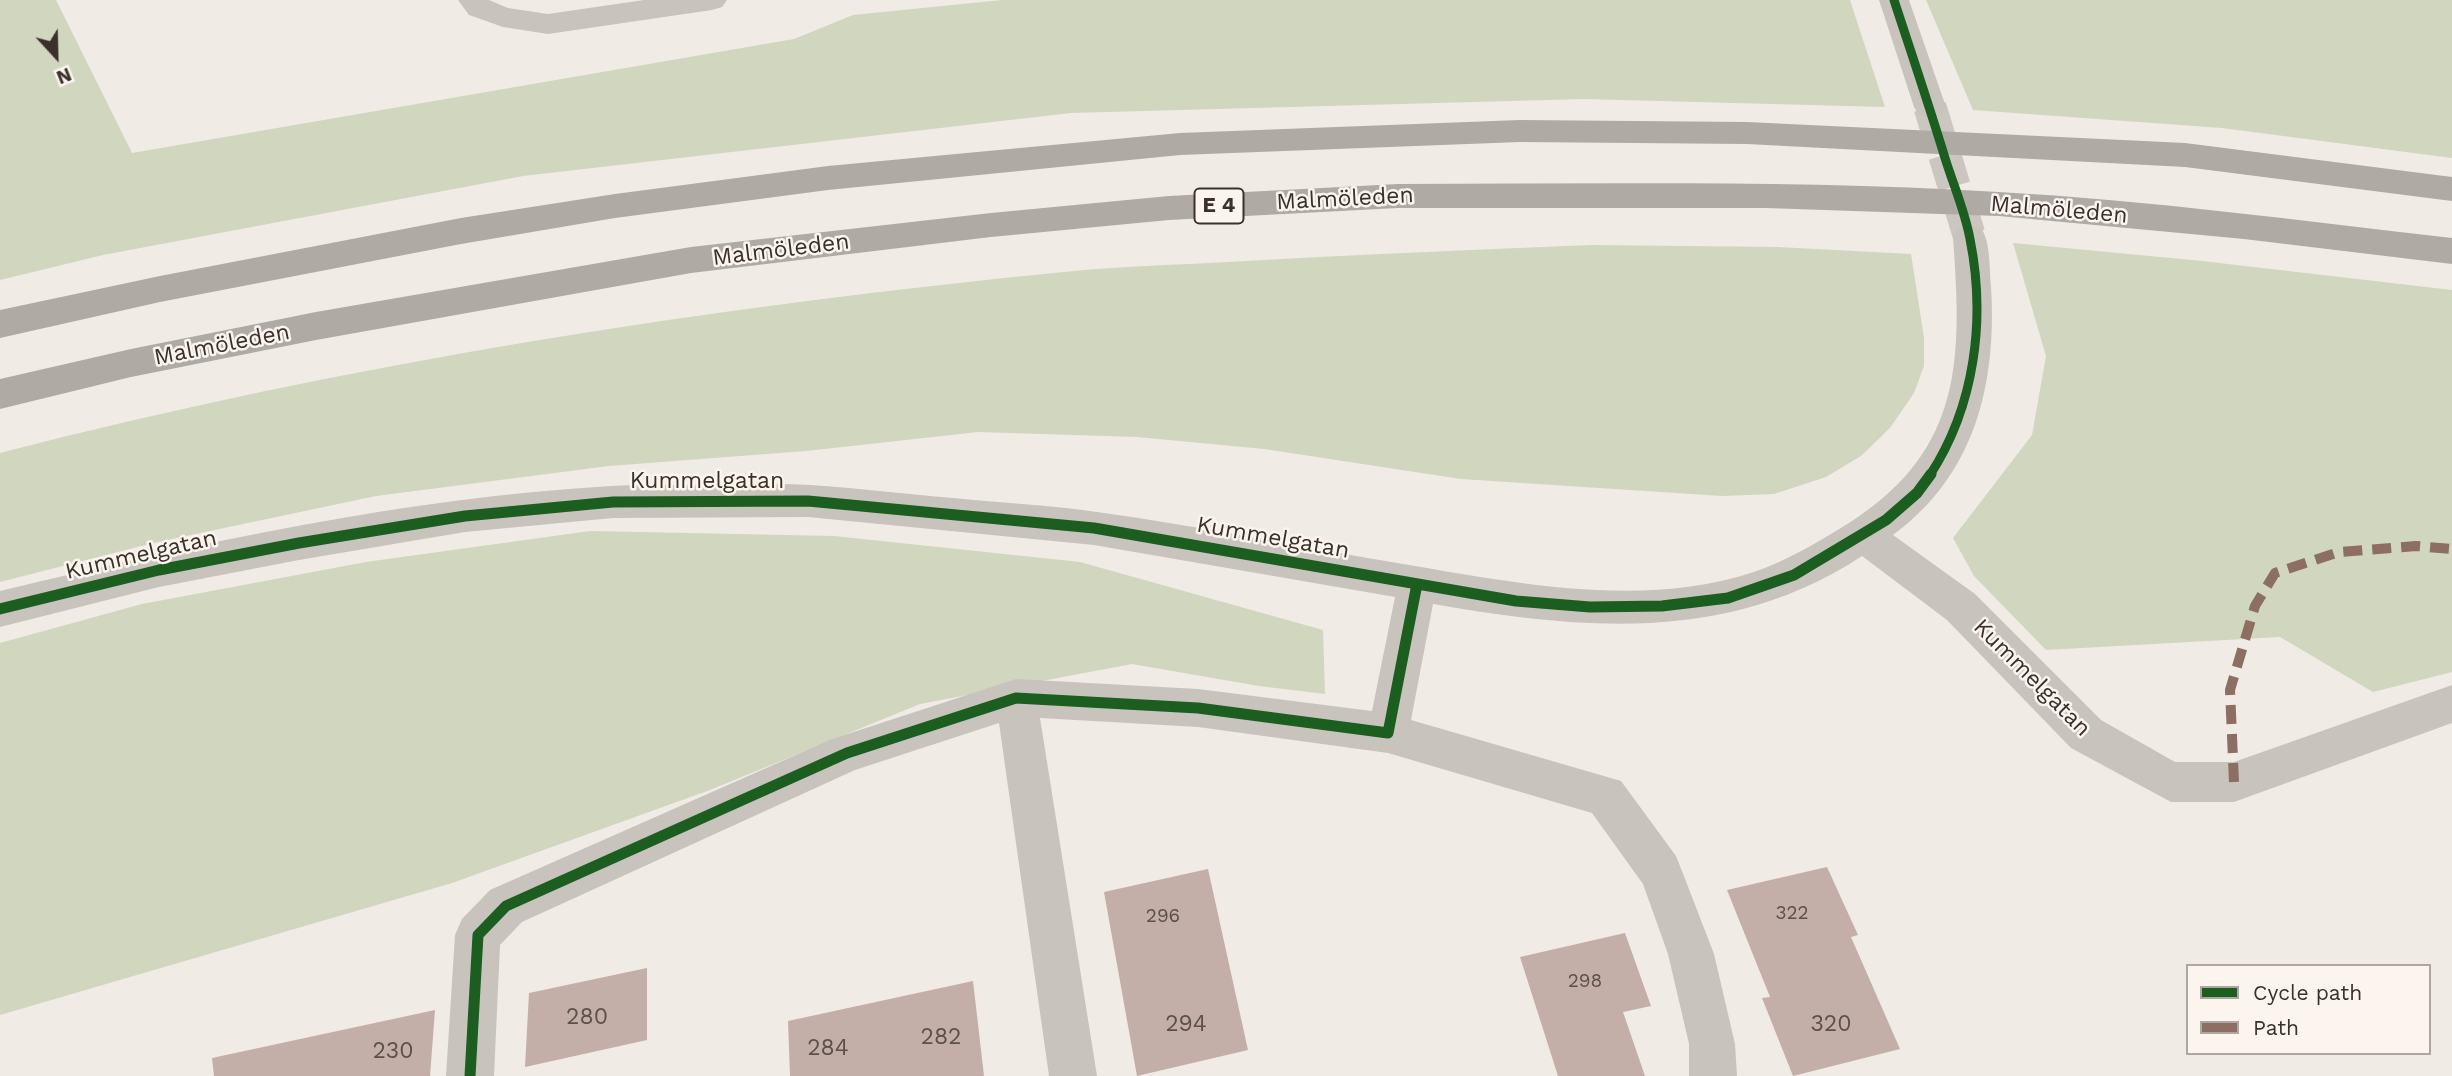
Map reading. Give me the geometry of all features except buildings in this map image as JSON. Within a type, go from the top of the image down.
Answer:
[{"type":"highway","points":[[0,324],[174,286],[461,231],[615,206],[828,178],[1180,144],[1520,131],[1747,133],[2185,155],[2452,189]]},
{"type":"highway","name":"Malmöleden","points":[[0,394],[131,363],[316,326],[678,262],[991,225],[1169,208],[1398,196],[1549,194],[1793,197],[1999,204],[2244,227],[2452,251]]},
{"type":"street","points":[[474,0],[479,8],[503,17],[548,24],[712,0]]},
{"type":"street","points":[[1894,0],[1930,107]]},
{"type":"street","name":"Kummelgatan","points":[[0,609],[159,570],[299,543],[465,516],[613,502],[808,501],[1094,528],[1516,601],[1586,608],[1655,608],[1714,601],[1765,587],[1822,561],[1894,513],[1925,483],[1948,447],[1960,414],[1974,358],[1976,312],[1970,238]]},
{"type":"street","name":"Kummelgatan","points":[[1864,535],[1961,607],[2086,734],[2171,782],[2234,782],[2440,718]]},
{"type":"street","points":[[1388,733],[1418,584]]},
{"type":"street","points":[[1016,698],[1073,1076]]},
{"type":"street","points":[[470,1076],[478,936],[506,906],[847,753],[1016,698],[1198,708],[1388,733],[1606,796],[1660,871],[1691,954],[1712,1044],[1713,1076]]},
{"type":"green space","points":[[0,0],[56,0],[132,153],[794,39],[853,15],[1002,0],[1850,0],[1885,107],[1584,99],[1071,113],[523,176],[103,255],[0,280]]},
{"type":"green space","points":[[1926,0],[2452,0],[2452,158],[2222,128],[1973,110]]},
{"type":"green space","points":[[2013,243],[2202,261],[2452,290],[2452,672],[2373,692],[2280,637],[2046,650],[1974,576],[1953,538],[2032,435],[2046,356]]},
{"type":"green space","points":[[1591,245],[1778,247],[1911,254],[1924,338],[1924,366],[1914,393],[1890,428],[1861,456],[1826,477],[1774,494],[1722,496],[1461,479],[1264,449],[1137,437],[978,432],[806,451],[609,466],[376,496],[153,543],[0,582],[0,453],[132,420],[266,391],[534,341],[803,301],[939,285],[1112,268]]},
{"type":"green space","points":[[590,531],[834,536],[1080,562],[1323,630],[1325,694],[1259,686],[1132,664],[920,704],[710,790],[452,883],[0,1015],[0,643],[142,604],[366,562]]},
{"type":"tunnel","points":[[1930,107],[1970,238]]},
{"type":"marked path","points":[[2234,782],[2230,690],[2255,606],[2275,573],[2339,552],[2416,546],[2452,549]]},
{"type":"cycle path","points":[[0,609],[159,570],[299,543],[465,516],[613,502],[808,501],[1094,528],[1516,601],[1565,605],[1638,607],[1687,604],[1728,598],[1761,588],[1824,559],[1897,512],[1917,493],[1943,456],[1966,397],[1976,332],[1977,300],[1970,238],[1894,0]]},
{"type":"cycle path","points":[[470,1076],[478,935],[506,906],[847,753],[1016,698],[1198,708],[1388,733],[1417,584]]}]
